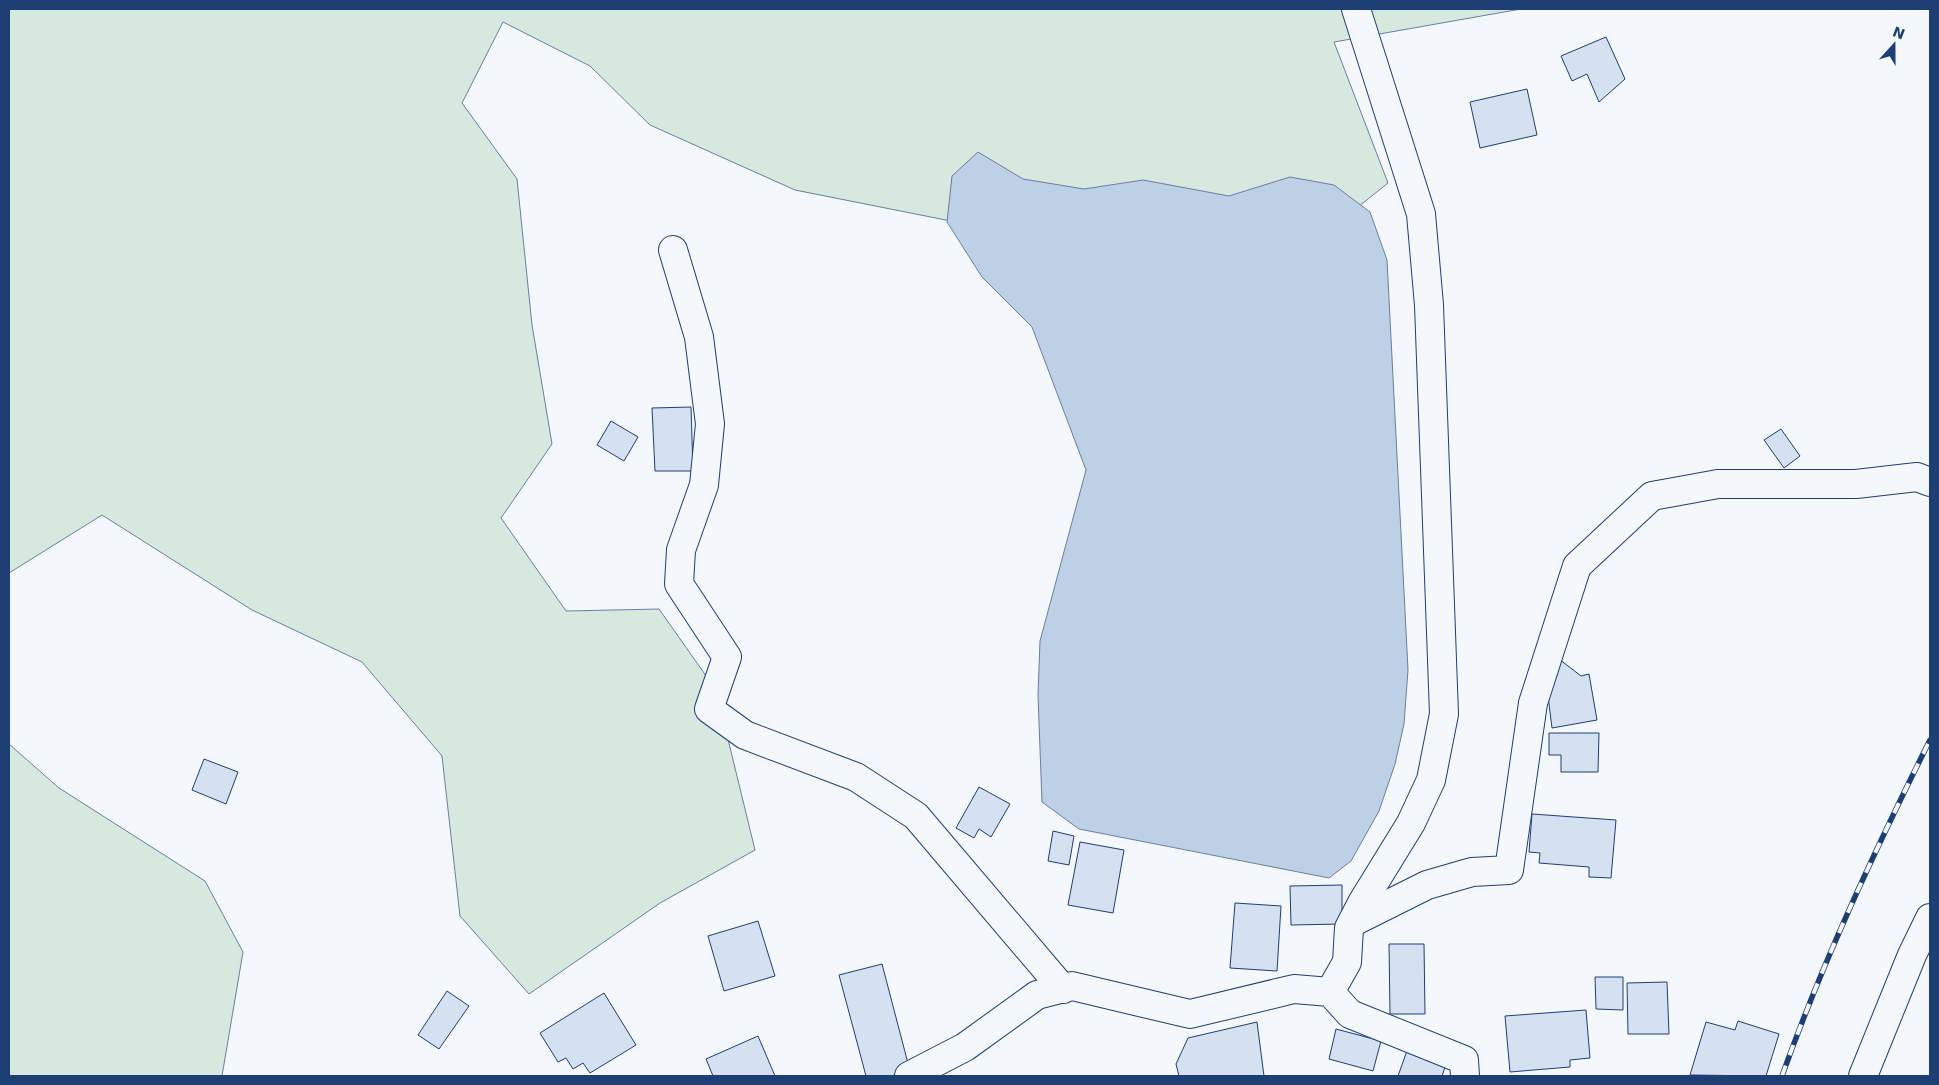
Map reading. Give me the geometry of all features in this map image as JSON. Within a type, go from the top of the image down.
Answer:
[{"type":"street","points":[[1330,992],[1347,962],[1350,928],[1363,901],[1411,823],[1431,780],[1444,714],[1429,305],[1421,214],[1356,9]]},
{"type":"street","points":[[673,250],[699,337],[710,424],[704,485],[681,550],[679,584],[727,657],[709,709],[744,734],[856,777],[916,816],[1063,989]]},
{"type":"street","points":[[1353,922],[1428,885],[1472,872],[1509,870],[1533,703],[1577,566],[1652,496],[1718,484],[1856,484],[1916,477],[1930,482]]},
{"type":"street","points":[[1863,1076],[1912,954],[1930,918]]},
{"type":"street","points":[[924,1073],[1037,994],[1072,986],[1190,1014],[1294,988],[1330,992],[1350,1014],[1464,1060],[1465,1076]]},
{"type":"shaded area","points":[[9,9],[1521,9],[1334,42],[1388,183],[1333,227],[991,229],[795,190],[650,125],[590,66],[503,22],[462,103],[517,179],[532,325],[552,444],[501,518],[566,611],[659,609],[716,690],[755,850],[660,903],[529,994],[460,916],[442,756],[362,662],[252,610],[102,515],[9,573]]},
{"type":"shaded area","points":[[9,744],[59,788],[205,881],[243,952],[222,1076],[9,1076]]},
{"type":"water","points":[[978,152],[1023,179],[1084,189],[1143,180],[1229,196],[1290,177],[1334,185],[1370,212],[1387,260],[1408,670],[1404,724],[1395,764],[1379,811],[1351,861],[1329,878],[1079,829],[1042,802],[1038,695],[1040,641],[1086,470],[1032,327],[982,277],[947,222],[952,176]]},
{"type":"building","points":[[1606,37],[1625,79],[1599,102],[1587,74],[1572,81],[1561,56]]},
{"type":"building","points":[[1527,89],[1537,135],[1480,148],[1470,102]]},
{"type":"building","points":[[691,407],[693,471],[655,471],[652,408]]},
{"type":"building","points":[[611,421],[638,437],[624,461],[597,445]]},
{"type":"building","points":[[1781,429],[1800,456],[1784,468],[1764,440]]},
{"type":"building","points":[[1559,659],[1581,676],[1589,674],[1597,720],[1552,728],[1547,688]]},
{"type":"building","points":[[1549,733],[1599,733],[1598,772],[1561,772],[1561,755],[1549,755]]},
{"type":"building","points":[[204,759],[238,772],[226,804],[192,790]]},
{"type":"building","points":[[979,787],[1010,804],[991,837],[979,829],[974,838],[956,828]]},
{"type":"building","points":[[1532,814],[1616,820],[1611,878],[1589,877],[1589,867],[1539,863],[1540,853],[1529,852]]},
{"type":"building","points":[[1053,831],[1074,836],[1069,865],[1048,861]]},
{"type":"building","points":[[1080,842],[1124,850],[1113,913],[1068,905]]},
{"type":"building","points":[[1342,885],[1342,924],[1291,925],[1290,886]]},
{"type":"building","points":[[1235,903],[1281,906],[1277,971],[1230,968]]},
{"type":"building","points":[[758,921],[775,976],[724,991],[708,936]]},
{"type":"building","points":[[1389,944],[1424,944],[1425,1014],[1390,1014]]},
{"type":"building","points":[[882,964],[910,1071],[891,1076],[866,1076],[839,975]]},
{"type":"building","points":[[1595,977],[1623,977],[1623,1010],[1596,1009]]},
{"type":"building","points":[[1667,982],[1669,1034],[1628,1034],[1627,983]]},
{"type":"building","points":[[447,991],[469,1006],[439,1049],[418,1035]]},
{"type":"building","points":[[604,993],[636,1045],[590,1073],[583,1063],[573,1069],[566,1058],[558,1062],[540,1033]]},
{"type":"building","points":[[1586,1010],[1590,1058],[1570,1060],[1570,1067],[1510,1072],[1505,1016]]},
{"type":"building","points":[[1738,1021],[1779,1034],[1766,1076],[1690,1075],[1706,1022],[1735,1030]]},
{"type":"building","points":[[1257,1022],[1264,1076],[1179,1076],[1176,1064],[1188,1038]]},
{"type":"building","points":[[1336,1029],[1381,1041],[1373,1071],[1329,1059]]},
{"type":"building","points":[[758,1036],[775,1076],[713,1076],[706,1059]]},
{"type":"building","points":[[1408,1048],[1447,1061],[1442,1076],[1398,1076]]},
{"type":"railway","points":[[1782,1076],[1832,948],[1889,823],[1930,740]]}]
